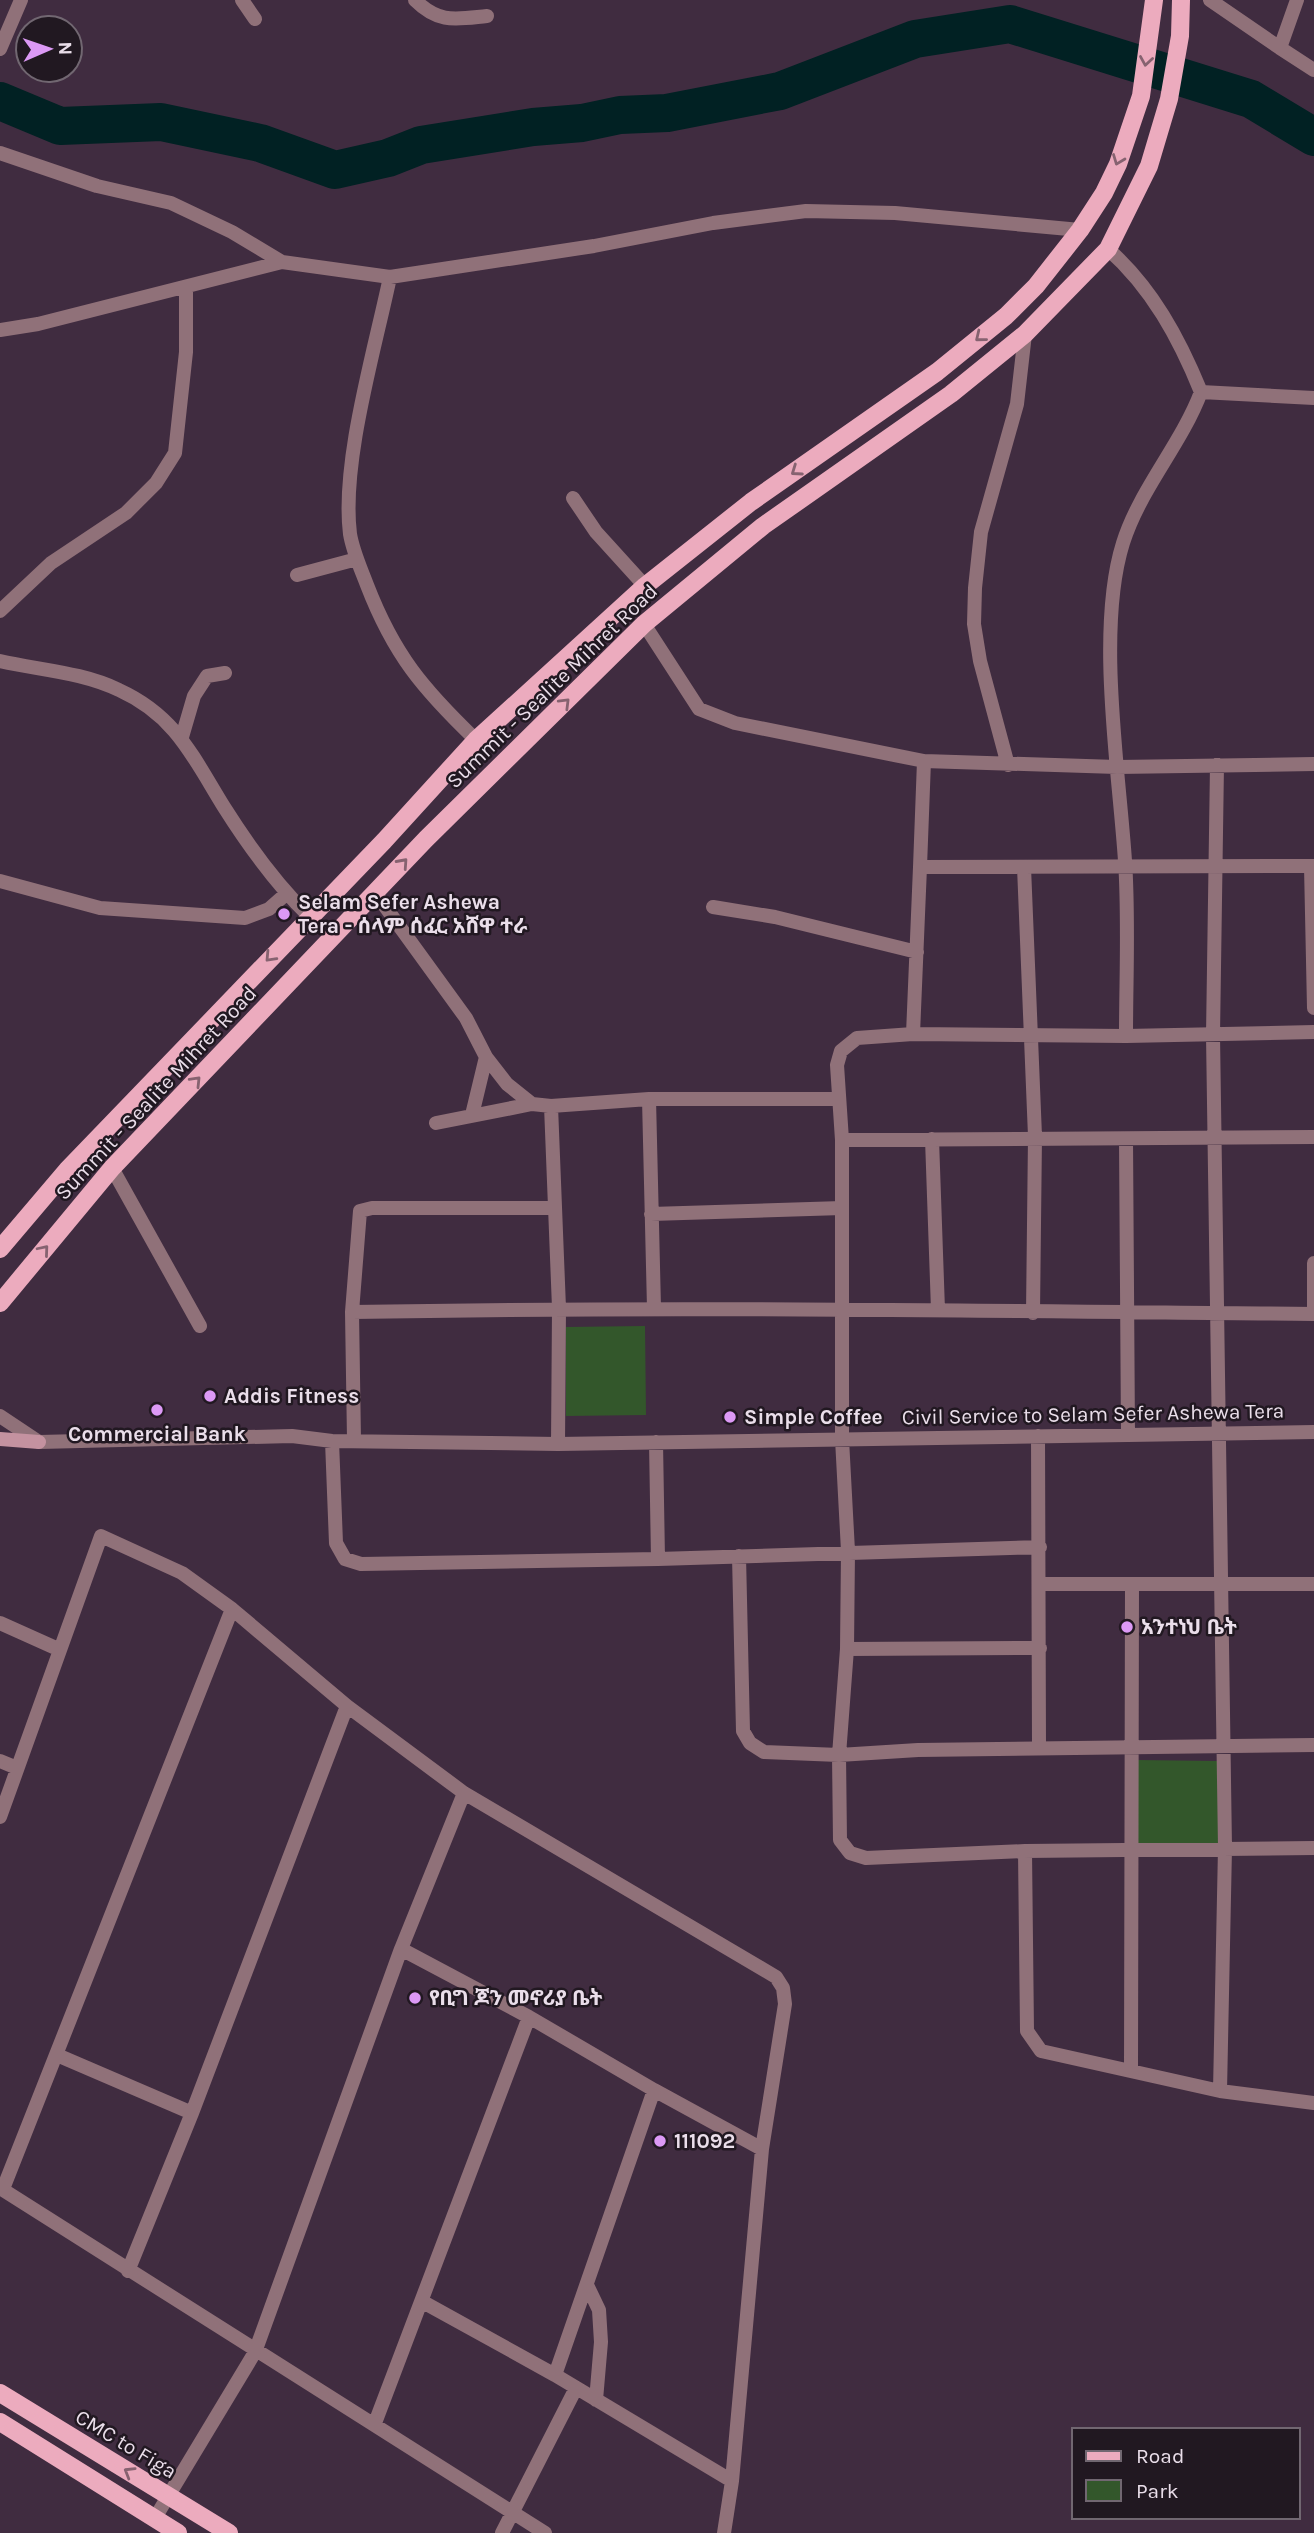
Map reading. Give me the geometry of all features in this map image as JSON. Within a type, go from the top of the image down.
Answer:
[{"type":"main road","points":[[0,1249],[67,1170],[476,740],[645,586],[751,502],[871,421],[976,340],[1036,286],[1080,230],[1104,193],[1118,164],[1141,96],[1154,0]]},
{"type":"main road","name":"Summit - Sealite Mihret Road","points":[[0,1303],[112,1168],[426,839],[644,624],[762,526],[951,394],[1025,334],[1108,249],[1149,166],[1169,99],[1180,36],[1181,0]]},
{"type":"main road","points":[[405,817],[426,839]]},
{"type":"main road","name":"CMC to Figa","points":[[0,2393],[229,2533]]},
{"type":"main road","points":[[0,2422],[178,2533]]},
{"type":"street","points":[[0,49],[21,0]]},
{"type":"street","points":[[242,0],[256,19]]},
{"type":"street","points":[[415,0],[426,11],[447,20],[487,16]]},
{"type":"street","points":[[1210,0],[1314,70]]},
{"type":"street","points":[[1280,48],[1297,0]]},
{"type":"street","points":[[0,153],[97,186],[171,203],[232,232],[282,262]]},
{"type":"street","points":[[0,330],[38,324],[282,262],[390,276],[594,246],[713,223],[806,211],[895,213],[1080,230]]},
{"type":"street","points":[[1108,249],[1134,272],[1160,310],[1185,354],[1201,392],[1192,417],[1146,493],[1123,543],[1113,594],[1112,666],[1125,864],[1126,1037]]},
{"type":"street","points":[[390,276],[353,458],[351,536],[380,618],[403,661],[431,697],[476,740]]},
{"type":"street","points":[[2,606],[51,563],[86,537],[127,513],[156,482],[175,453],[186,352],[187,288]]},
{"type":"street","points":[[1007,765],[980,661],[974,624],[975,589],[981,532],[1017,404],[1025,334]]},
{"type":"street","points":[[1201,392],[1314,398]]},
{"type":"street","points":[[573,498],[596,532],[645,586]]},
{"type":"street","points":[[297,575],[357,559]]},
{"type":"street","points":[[644,624],[699,709],[715,718],[924,761],[1117,767],[1314,764]]},
{"type":"street","points":[[0,660],[85,678],[120,690],[153,711],[182,737],[225,809],[286,894],[309,916]]},
{"type":"street","points":[[182,737],[194,696],[207,676],[225,673]]},
{"type":"street","points":[[913,1034],[924,761]]},
{"type":"street","points":[[1217,765],[1213,1035],[1220,1432],[1219,1585],[1225,1848],[1220,2091]]},
{"type":"street","points":[[920,867],[1125,864],[1312,866],[1314,1008]]},
{"type":"street","points":[[1024,867],[1035,1136],[1033,1313]]},
{"type":"street","points":[[0,881],[100,908],[245,918],[269,909],[286,894]]},
{"type":"street","points":[[376,894],[466,1018],[486,1057],[507,1084],[532,1104]]},
{"type":"street","points":[[713,907],[775,917],[917,952]]},
{"type":"street","points":[[1314,1032],[1126,1037],[913,1034],[858,1038],[841,1051],[837,1065],[837,1099],[842,1140],[842,1439],[848,1551],[847,1649],[839,1755],[840,1840],[850,1853],[866,1858],[1025,1850],[1314,1848]]},
{"type":"street","points":[[472,1115],[486,1057]]},
{"type":"street","points":[[436,1123],[532,1104],[551,1106],[649,1099],[837,1099]]},
{"type":"street","points":[[649,1099],[654,1308]]},
{"type":"street","points":[[551,1106],[559,1308],[558,1444]]},
{"type":"street","points":[[842,1140],[1035,1136],[1126,1139],[1314,1137]]},
{"type":"street","points":[[932,1139],[938,1310]]},
{"type":"street","points":[[1126,1139],[1125,1313],[1128,1435]]},
{"type":"street","points":[[112,1168],[200,1326]]},
{"type":"street","points":[[354,1440],[352,1312],[360,1211],[372,1208],[555,1208]]},
{"type":"street","points":[[651,1214],[842,1208]]},
{"type":"street","points":[[352,1312],[559,1308],[844,1308],[1033,1313],[1314,1314],[1314,1263]]},
{"type":"street","points":[[0,1416],[39,1442]]},
{"type":"street","name":"Civil Service to Selam Sefer Ashewa Tera","points":[[39,1442],[292,1436],[332,1441],[558,1444],[1314,1432]]},
{"type":"street","points":[[1038,1436],[1041,1584],[1039,1748]]},
{"type":"street","points":[[0,1439],[39,1442]]},
{"type":"street","points":[[332,1441],[337,1543],[345,1559],[361,1564],[658,1559],[1040,1547]]},
{"type":"street","points":[[656,1442],[658,1559]]},
{"type":"street","points":[[0,1817],[58,1649],[101,1536],[182,1573],[232,1609],[347,1706],[464,1793],[776,1977],[783,1988],[785,2004],[762,2149],[732,2481],[724,2533]]},
{"type":"street","points":[[740,1556],[743,1731],[750,1743],[764,1752],[839,1755],[1039,1748],[1314,1745]]},
{"type":"street","points":[[1041,1584],[1314,1584]]},
{"type":"street","points":[[1131,2071],[1132,1585]]},
{"type":"street","points":[[232,1609],[57,2055],[1,2189],[545,2533]]},
{"type":"street","points":[[0,1623],[58,1649]]},
{"type":"street","points":[[847,1649],[1040,1648]]},
{"type":"street","points":[[128,2271],[192,2113],[347,1706]]},
{"type":"street","points":[[0,1761],[17,1768]]},
{"type":"street","points":[[155,2518],[255,2352],[401,1949],[464,1793]]},
{"type":"street","points":[[1025,1850],[1027,2031],[1041,2051],[1220,2091],[1314,2103]]},
{"type":"street","points":[[401,1949],[529,2017],[762,2149]]},
{"type":"street","points":[[374,2423],[423,2302],[529,2017]]},
{"type":"street","points":[[57,2055],[192,2113]]},
{"type":"street","points":[[555,2375],[654,2090]]},
{"type":"street","points":[[587,2284],[600,2310],[601,2342],[596,2400]]},
{"type":"street","points":[[423,2302],[555,2375],[732,2481]]},
{"type":"street","points":[[502,2533],[576,2388]]},
{"type":"green space","points":[[645,1326],[646,1415],[566,1416],[566,1327]]},
{"type":"green space","points":[[1137,1760],[1217,1761],[1221,1844],[1138,1847]]},
{"type":"waterway","points":[[0,101],[60,126],[161,122],[260,143],[335,170],[388,158],[421,145],[533,127],[582,123],[620,115],[667,113],[780,91],[915,39],[1010,24],[1251,99],[1314,137]]},
{"type":"place","name":"Selam Sefer Ashewa Tera - ሰላም ሰፈር አሸዋ ተራ","points":[[284,914]]},
{"type":"place","name":"Addis Fitness","points":[[210,1396]]},
{"type":"place","name":"Commercial Bank","points":[[157,1410]]},
{"type":"place","name":"Simple Coffee","points":[[730,1417]]},
{"type":"place","name":"አንተነህ ቤት","points":[[1127,1627]]},
{"type":"place","name":"የቢግ ጆን መኖሪያ ቤት","points":[[415,1998]]},
{"type":"place","name":"111092","points":[[660,2141]]}]
